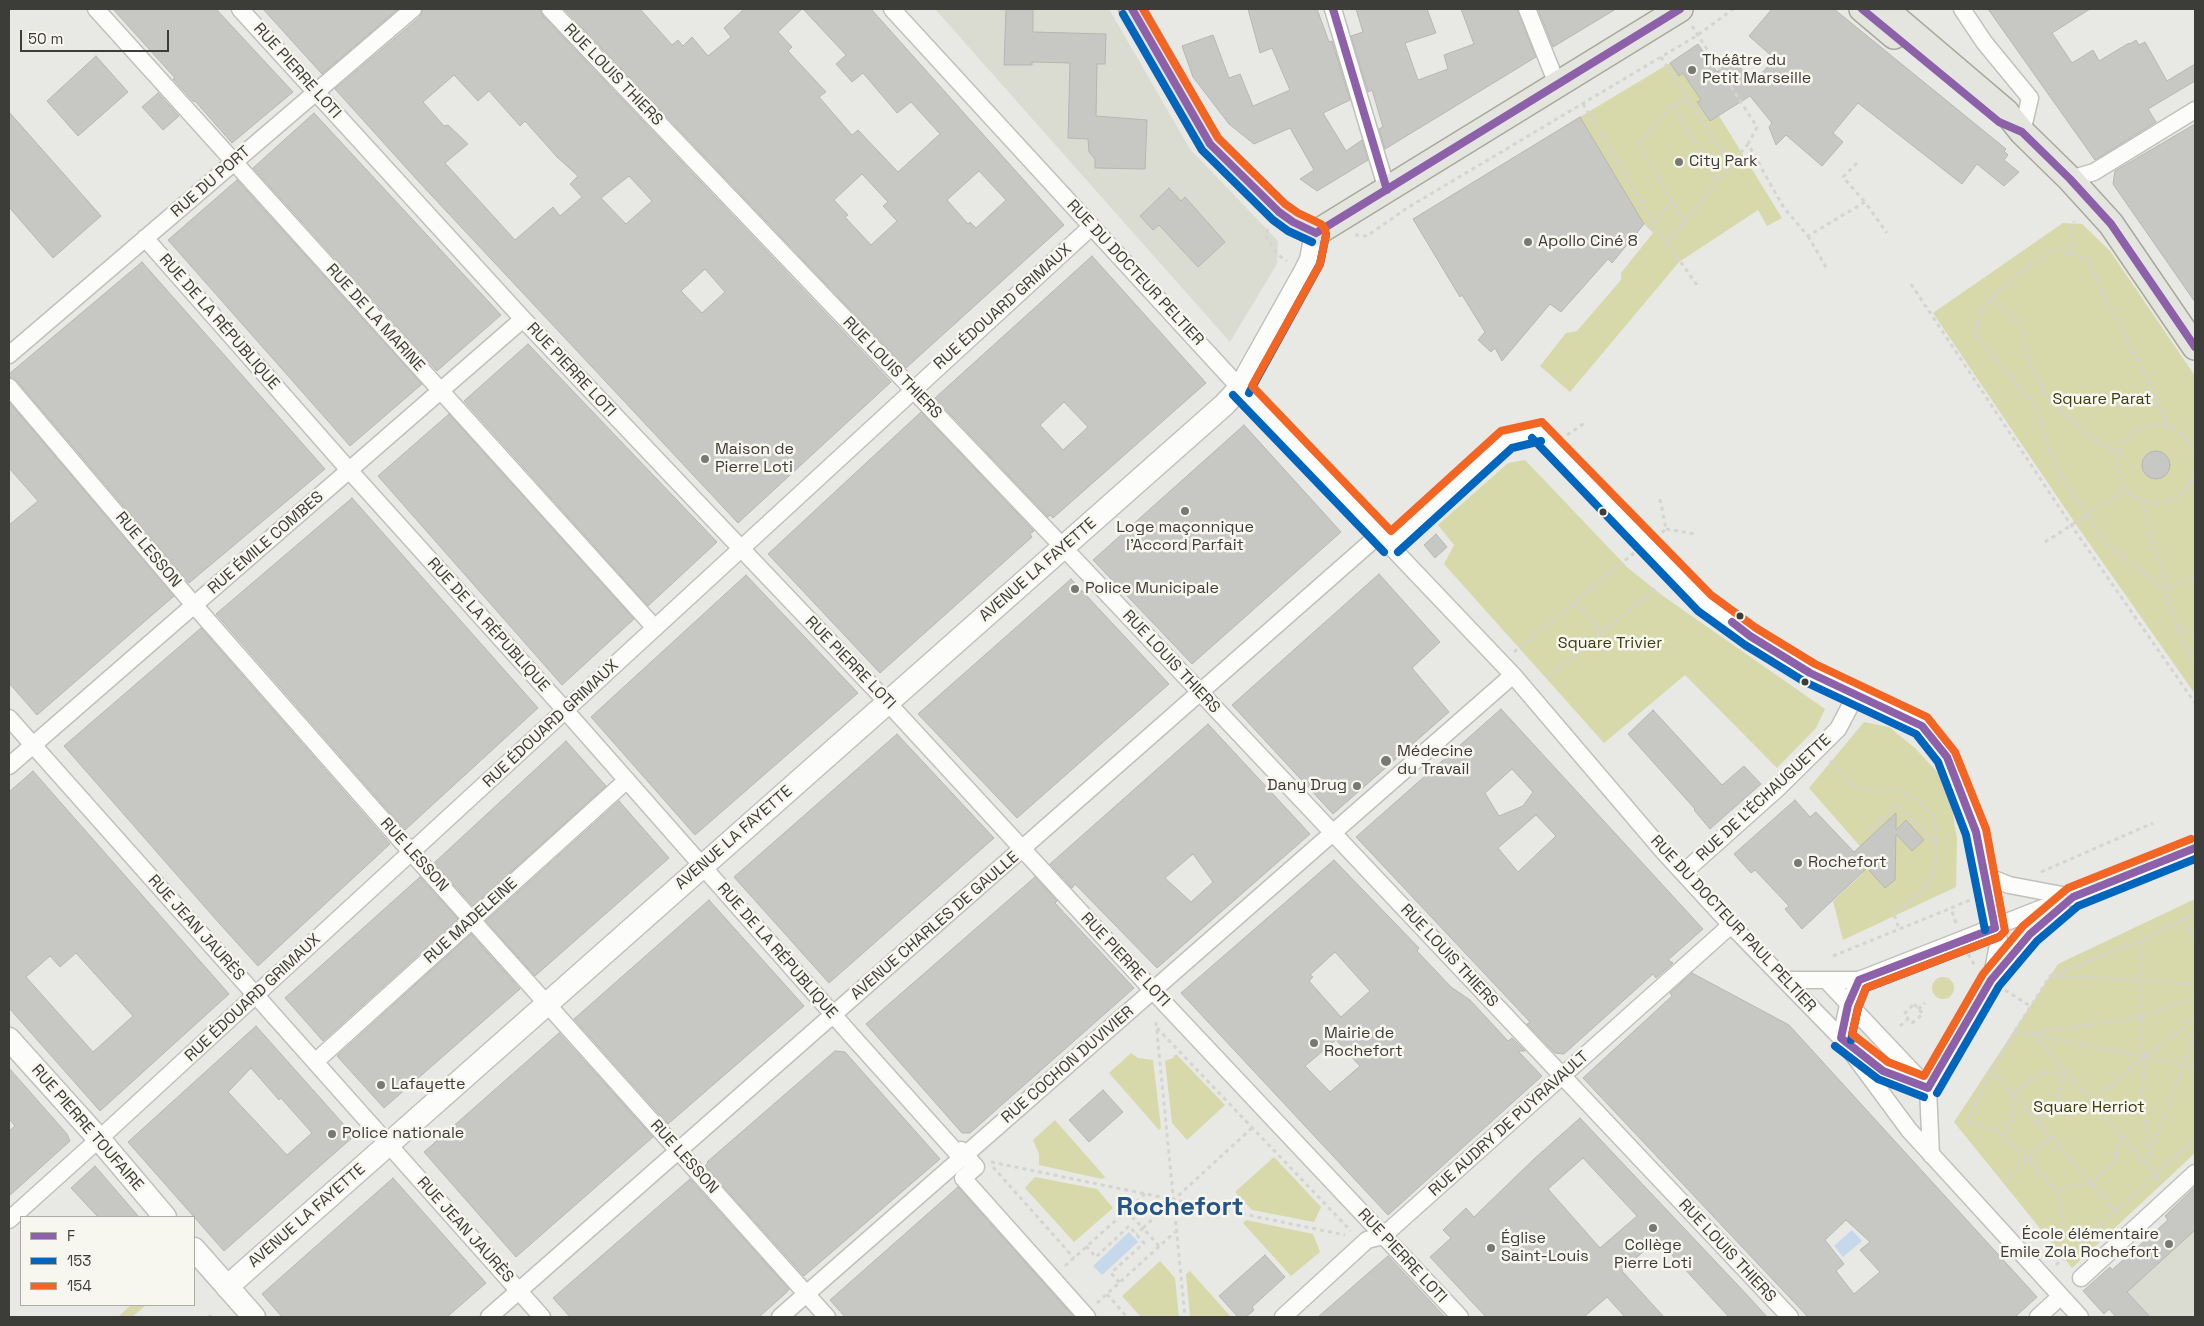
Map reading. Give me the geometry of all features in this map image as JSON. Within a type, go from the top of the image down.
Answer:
[{"type":"main road","points":[[1132,9],[1210,144],[1279,212],[1293,222],[1316,233],[1680,9]]},
{"type":"main road","points":[[1862,9],[1999,122],[2022,132]]},
{"type":"main road","points":[[1885,9],[2006,112],[2022,132],[2070,179],[2111,224],[2195,347]]},
{"type":"street","name":"RUE DE LA MARINE","points":[[96,9],[655,628]]},
{"type":"street","name":"RUE PIERRE LOTI","points":[[240,9],[523,319],[888,703],[1269,1114],[1369,1238],[1460,1317]]},
{"type":"street","name":"RUE DU PORT","points":[[9,355],[413,9]]},
{"type":"street","name":"RUE LOUIS THIERS","points":[[550,9],[1063,547],[1790,1317]]},
{"type":"street","name":"RUE DU DOCTEUR PELTIER","points":[[892,9],[1240,388],[1386,540]]},
{"type":"street","points":[[1333,9],[1387,190]]},
{"type":"street","points":[[1527,9],[1557,84]]},
{"type":"street","points":[[1962,9],[1984,42],[2030,98],[2022,132]]},
{"type":"street","points":[[2070,179],[2094,172],[2195,110]]},
{"type":"street","name":"RUE ÉDOUARD GRIMAUX","points":[[9,1220],[1092,227]]},
{"type":"street","name":"AVENUE LA FAYETTE","points":[[227,1287],[1224,405],[1240,388],[1305,272],[1311,260],[1316,233]]},
{"type":"street","name":"RUE DE LA RÉPUBLIQUE","points":[[146,238],[349,470],[565,710],[833,1015],[957,1153],[961,1150],[965,1155]]},
{"type":"street","name":"RUE ÉMILE COMBES","points":[[9,766],[523,319]]},
{"type":"street","name":"RUE LESSON","points":[[9,387],[194,605],[411,852],[827,1317]]},
{"type":"street","name":"AVENUE CHARLES DE GAULLE","points":[[489,1317],[1200,693],[1507,439],[1539,431],[1553,445]]},
{"type":"street","points":[[1553,445],[1704,603],[1750,636],[1810,673],[1922,726],[1947,757],[1976,832],[1998,940],[1991,980]]},
{"type":"street","name":"RUE DU DOCTEUR PAUL PELTIER","points":[[1386,540],[1513,675],[1731,925],[1841,1038],[1908,1130],[2080,1317]]},
{"type":"street","name":"RUE COCHON DUVIVIER","points":[[780,1317],[1513,675]]},
{"type":"street","name":"RUE DE L'ÉCHAUGUETTE","points":[[1684,872],[1838,729],[1856,695]]},
{"type":"street","name":"RUE JEAN JAURÈS","points":[[9,718],[542,1317]]},
{"type":"street","name":"RUE MADELEINE","points":[[315,1062],[627,780]]},
{"type":"street","points":[[1785,980],[1858,980],[1995,928],[2195,848]]},
{"type":"street","points":[[1984,875],[2009,885],[2073,897]]},
{"type":"street","points":[[1931,1155],[1928,1088],[1991,980],[2030,934],[2073,897]]},
{"type":"street","name":"RUE AUDRY DE PUYRAVAULT","points":[[1283,1317],[1369,1238],[1563,1076],[1731,925]]},
{"type":"street","points":[[1858,980],[1848,1005],[1841,1038],[1883,1071],[1928,1088]]},
{"type":"street","points":[[1827,981],[1928,1088]]},
{"type":"street","name":"RUE PIERRE TOUFAIRE","points":[[9,1038],[164,1216]]},
{"type":"street","points":[[965,1155],[976,1167],[963,1178],[1086,1316]]},
{"type":"street","points":[[2081,1278],[2195,1174]]},
{"type":"street","points":[[195,1251],[254,1317]]},
{"type":"street","points":[[2038,1317],[2061,1296]]},
{"type":"path","points":[[1667,243],[1748,144],[1757,127],[1698,35]]},
{"type":"path","points":[[1661,57],[1730,166]]},
{"type":"path","points":[[1684,221],[1639,144],[1668,109],[1687,98]]},
{"type":"path","points":[[1583,104],[1654,223],[1697,285]]},
{"type":"path","points":[[1674,106],[1718,181]]},
{"type":"path","points":[[1748,144],[1784,208],[1808,236],[1827,269]]},
{"type":"path","points":[[1857,163],[1842,177],[1865,202],[1887,233]]},
{"type":"path","points":[[1649,229],[1672,201]]},
{"type":"path","points":[[1808,236],[1865,202]]},
{"type":"path","points":[[1279,212],[1265,235],[1278,255],[1305,272]]},
{"type":"path","points":[[2070,254],[2074,220]]},
{"type":"path","points":[[2165,589],[2107,544],[2087,516],[2054,463],[2035,406],[1974,334],[1980,313],[1991,297],[2034,261],[2058,250],[2089,260],[2103,295],[2134,352],[2169,427]]},
{"type":"path","points":[[1912,284],[2072,525],[2195,703]]},
{"type":"path","points":[[1991,297],[2021,325],[2028,364],[2050,402],[2096,441],[2119,452]]},
{"type":"path","points":[[1553,445],[1586,422]]},
{"type":"path","points":[[2158,425],[2169,427],[2179,432],[2193,450],[2195,461],[2192,478],[2184,492],[2175,499],[2153,504],[2142,502],[2124,488],[2116,468],[2119,452],[2128,437],[2136,430],[2158,425]]},
{"type":"path","points":[[2046,542],[2087,516],[2124,488]]},
{"type":"path","points":[[1660,499],[1666,529]]},
{"type":"path","points":[[2142,502],[2153,548],[2163,570],[2165,589],[2182,642],[2195,664]]},
{"type":"path","points":[[1647,543],[1666,529],[1696,534]]},
{"type":"path","points":[[1519,648],[1621,562]]},
{"type":"path","points":[[2165,589],[2195,577]]},
{"type":"path","points":[[1547,678],[1655,589]]},
{"type":"path","points":[[1575,601],[1602,633]]},
{"type":"path","points":[[2177,626],[2195,636]]},
{"type":"path","points":[[1818,749],[1857,788],[1871,791],[1898,790],[1919,801],[1932,815],[1938,845],[1936,865],[1929,881],[1915,897],[1894,914],[1900,929]]},
{"type":"path","points":[[1870,830],[1897,804],[1938,845]]},
{"type":"path","points":[[1833,956],[1951,908]]},
{"type":"path","points":[[2068,1254],[2060,1243],[2063,1228],[2058,1192],[2029,1160],[1996,1130],[1967,1122],[1992,1070],[2050,976],[2141,941],[2195,914]]},
{"type":"path","points":[[2183,920],[2195,940]]},
{"type":"path","points":[[2141,941],[2141,1039],[2145,1056],[2142,1091],[2149,1156]]},
{"type":"path","points":[[2050,976],[2141,980],[2195,986]]},
{"type":"path","points":[[2032,1033],[2142,1016],[2195,998]]},
{"type":"path","points":[[1918,1009],[1925,1003]]},
{"type":"path","points":[[1914,1004],[1918,1009],[1923,1014],[1912,1023],[1904,1014],[1914,1004]]},
{"type":"path","points":[[1169,1008],[1156,1018],[1185,1317]]},
{"type":"path","points":[[2091,1101],[2145,1056],[2161,1046],[2195,1016]]},
{"type":"path","points":[[1900,1026],[1908,1018]]},
{"type":"path","points":[[1157,1027],[1253,1128],[1369,1238]]},
{"type":"path","points":[[2016,1031],[2195,1067]]},
{"type":"path","points":[[2032,1033],[2155,1175]]},
{"type":"path","points":[[2146,1165],[2195,1034]]},
{"type":"path","points":[[1992,1070],[2116,1211]]},
{"type":"path","points":[[2013,1094],[2045,1072],[2065,1072]]},
{"type":"path","points":[[2037,1122],[2056,1101],[2065,1072]]},
{"type":"path","points":[[2003,1137],[2012,1119],[2013,1094]]},
{"type":"path","points":[[1136,1234],[1269,1114]]},
{"type":"path","points":[[2058,1192],[2090,1183],[2112,1166],[2121,1136]]},
{"type":"path","points":[[2006,1180],[2050,1138]]},
{"type":"path","points":[[2043,1277],[2195,1138]]},
{"type":"path","points":[[1074,1258],[987,1161],[1369,1238]]},
{"type":"path","points":[[1052,1278],[1145,1194]]},
{"type":"path","points":[[1126,1211],[1159,1246]]},
{"type":"path","points":[[1086,1246],[1096,1257],[1129,1226],[1144,1243],[1111,1274],[1120,1283]]},
{"type":"path","points":[[1086,1316],[1107,1294],[1176,1231]]},
{"type":"path","points":[[1107,1294],[1128,1317]]},
{"type":"shaded area","points":[[935,9],[1109,9],[1190,149],[1278,241],[1277,264],[1230,342]]},
{"type":"shaded area","name":"École élémentaire Emile Zola Rochefort","points":[[2195,1187],[2195,1317],[2116,1317],[2109,1310],[2104,1314],[2083,1291],[2110,1267],[2112,1270],[2168,1220],[2165,1216]]},
{"type":"green space","points":[[1670,63],[1679,76],[1683,73],[1701,100],[1697,103],[1710,121],[1719,116],[1782,218],[1767,226],[1758,210],[1679,262],[1570,392],[1540,366],[1566,333],[1577,331],[1621,280],[1621,273],[1653,233],[1644,224],[1580,117]]},
{"type":"green space","name":"Square Parat","points":[[2063,223],[2082,224],[2110,251],[2195,376],[2195,694],[2075,523],[1933,313]]},
{"type":"green space","name":"Square Trivier","points":[[1525,460],[1628,568],[1663,596],[1825,709],[1816,728],[1777,768],[1685,675],[1604,743],[1444,564],[1454,545],[1438,525],[1508,463]]},
{"type":"green space","points":[[1864,722],[1889,727],[1916,749],[1948,784],[1957,839],[1956,887],[1843,940],[1833,901],[1862,874],[1865,852],[1809,788]]},
{"type":"green space","name":"Square Herriot","points":[[2195,899],[2195,1153],[2072,1268],[1954,1122],[2058,964]]},
{"type":"green space","points":[[1943,977],[1951,980],[1954,988],[1951,996],[1943,999],[1935,996],[1932,988],[1935,980]]},
{"type":"green space","points":[[1131,1053],[1138,1058],[1153,1060],[1161,1128],[1159,1130],[1109,1073]]},
{"type":"green space","points":[[1176,1054],[1225,1105],[1187,1140],[1172,1123],[1165,1061],[1173,1058]]},
{"type":"green space","points":[[1055,1120],[1105,1177],[1102,1179],[1039,1165],[1039,1154],[1033,1140]]},
{"type":"green space","points":[[1274,1157],[1321,1207],[1314,1222],[1252,1210],[1235,1192]]},
{"type":"green space","points":[[1035,1177],[1097,1189],[1113,1208],[1074,1242],[1025,1188]]},
{"type":"green space","points":[[1246,1220],[1313,1234],[1320,1252],[1291,1276],[1243,1223]]},
{"type":"green space","points":[[1160,1261],[1175,1278],[1179,1317],[1141,1317],[1122,1296]]},
{"type":"green space","points":[[1190,1271],[1231,1317],[1190,1317],[1186,1274]]},
{"type":"green space","points":[[130,1306],[145,1306],[132,1317],[118,1317]]},
{"type":"water","points":[[1852,1230],[1862,1241],[1843,1257],[1834,1246]]},
{"type":"water","points":[[1129,1232],[1138,1242],[1102,1275],[1093,1266]]},
{"type":"building","points":[[113,9],[216,9],[293,92],[232,143],[173,79],[175,78]]},
{"type":"building","points":[[263,9],[398,9],[322,74]]},
{"type":"building","points":[[423,9],[540,9],[543,16],[891,382],[738,523],[419,182],[335,89],[420,17]],"holes":[[[454,75],[478,101],[489,91],[520,126],[525,121],[557,157],[578,176],[570,184],[582,197],[560,216],[553,207],[515,240],[445,163],[468,144],[448,125],[444,126],[423,102]],[[629,176],[652,201],[626,224],[601,198]],[[705,269],[725,292],[702,313],[681,291]]]},
{"type":"building","points":[[564,9],[640,9],[672,45],[678,40],[683,46],[692,37],[708,56],[731,37],[724,28],[744,9],[802,9],[778,32],[792,47],[788,51],[826,92],[819,97],[852,135],[858,130],[898,172],[940,134],[911,102],[897,113],[863,73],[852,82],[836,64],[846,55],[803,9],[871,9],[1064,225],[906,368]],"holes":[[[979,171],[1006,200],[976,228],[970,222],[968,224],[947,200]],[[862,174],[888,202],[883,206],[897,221],[871,245],[845,217],[848,215],[834,200]]]},
{"type":"building","points":[[1006,9],[1033,9],[1033,32],[1106,34],[1105,64],[1097,64],[1096,116],[1147,120],[1145,169],[1095,168],[1095,159],[1089,152],[1088,139],[1068,138],[1070,63],[1032,62],[1032,65],[1004,65]]},
{"type":"building","points":[[1248,9],[1317,9],[1329,42],[1332,41],[1350,100],[1323,113],[1346,151],[1362,140],[1368,160],[1317,191],[1300,179],[1314,170],[1290,128],[1254,144],[1229,124],[1193,77],[1182,46],[1213,35],[1229,78],[1240,74],[1253,106],[1290,90],[1272,48],[1260,53]]},
{"type":"building","points":[[1356,9],[1427,9],[1436,33],[1405,43],[1418,80],[1448,69],[1444,55],[1474,44],[1461,9],[1517,9],[1536,57],[1385,149],[1379,129],[1383,127],[1372,90],[1368,92],[1351,36],[1363,32]]},
{"type":"building","points":[[1538,9],[1616,9],[1553,47]]},
{"type":"building","points":[[1772,9],[1834,9],[2006,149],[2004,151],[2008,155],[2004,160],[2019,172],[2004,186],[1977,164],[1962,184],[1858,103],[1833,133],[1843,142],[1822,166],[1786,135],[1776,145],[1769,127],[1772,123],[1750,96],[1710,121],[1697,102],[1701,100],[1683,73],[1679,76],[1670,63],[1698,44],[1717,72],[1730,58],[1754,81],[1775,59],[1749,36]]},
{"type":"building","points":[[1988,9],[2090,9],[2052,33],[2072,63],[2093,50],[2099,61],[2136,40],[2139,45],[2145,42],[2167,81],[2195,64],[2195,81],[2148,109],[2156,122],[2095,160]]},
{"type":"building","points":[[96,56],[128,92],[78,136],[47,101]]},
{"type":"building","points":[[158,93],[179,116],[163,130],[142,107]]},
{"type":"building","points":[[9,112],[101,216],[53,258],[9,207]]},
{"type":"building","points":[[314,113],[501,315],[437,371],[253,168]]},
{"type":"building","name":"Apollo Ciné 8","points":[[1580,117],[1644,224],[1612,263],[1608,259],[1561,312],[1550,304],[1502,361],[1495,348],[1491,352],[1478,340],[1485,332],[1462,295],[1460,297],[1413,219]]},
{"type":"building","points":[[2195,124],[2195,302],[2113,184],[2115,171]]},
{"type":"building","points":[[237,180],[422,384],[350,446],[168,240]]},
{"type":"building","points":[[1169,188],[1181,201],[1185,197],[1225,242],[1198,267],[1159,225],[1153,230],[1140,216]]},
{"type":"building","points":[[1092,256],[1206,383],[1053,518],[1050,515],[1048,517],[935,398]],"holes":[[[1064,402],[1088,427],[1063,450],[1040,425]]]},
{"type":"building","points":[[142,262],[325,469],[189,583],[17,381],[9,377],[9,374]]},
{"type":"building","points":[[528,344],[717,542],[648,606],[464,401]]},
{"type":"building","points":[[9,402],[174,596],[37,715],[9,683],[9,525],[38,501],[9,468]]},
{"type":"building","points":[[921,412],[1034,531],[1030,534],[1032,537],[880,673],[768,554]]},
{"type":"building","points":[[449,414],[634,619],[562,685],[378,476]]},
{"type":"building","points":[[1244,425],[1341,532],[1192,664],[1093,560]]},
{"type":"building","points":[[2156,451],[2166,455],[2170,465],[2166,475],[2156,479],[2146,475],[2142,465],[2146,455]]},
{"type":"building","points":[[352,498],[538,708],[405,830],[216,614]]},
{"type":"building","points":[[1436,534],[1447,547],[1435,558],[1424,545]]},
{"type":"building","points":[[1379,574],[1440,642],[1412,668],[1449,712],[1333,814],[1232,705]]},
{"type":"building","points":[[746,575],[858,693],[695,835],[591,717]]},
{"type":"building","points":[[1071,579],[1169,684],[1017,818],[918,714]]},
{"type":"building","points":[[201,628],[390,844],[258,966],[64,746]]},
{"type":"building","points":[[1501,709],[1703,929],[1668,960],[1673,963],[1656,978],[1653,974],[1564,1054],[1555,1053],[1527,1024],[1530,1022],[1356,837]],"holes":[[[1512,769],[1533,792],[1523,806],[1499,816],[1485,793]],[[1536,815],[1556,836],[1518,872],[1498,848]]]},
{"type":"building","points":[[1653,710],[1722,785],[1744,766],[1761,784],[1710,829],[1695,809],[1628,734]]},
{"type":"building","points":[[1208,724],[1310,834],[1157,968],[1075,884],[1072,888],[1050,864]],"holes":[[[1193,854],[1213,882],[1191,902],[1165,878]]]},
{"type":"building","points":[[897,734],[994,838],[829,983],[734,877]]},
{"type":"building","points":[[566,741],[606,786],[473,906],[434,863]]},
{"type":"building","points":[[33,771],[229,994],[100,1111],[9,1008],[9,792]],"holes":[[[76,953],[133,1016],[93,1052],[26,977],[50,956],[60,967]]]},
{"type":"building","name":"Rochefort","points":[[1795,800],[1810,817],[1816,812],[1854,852],[1896,813],[1896,830],[1906,820],[1924,840],[1912,851],[1896,834],[1895,880],[1885,888],[1867,868],[1802,929],[1785,909],[1789,906],[1755,870],[1751,873],[1734,854]]},
{"type":"building","points":[[619,801],[669,858],[535,976],[486,921]]},
{"type":"building","points":[[1334,860],[1419,948],[1417,951],[1451,987],[1470,1000],[1508,1041],[1512,1038],[1525,1051],[1518,1051],[1542,1076],[1388,1215],[1181,993]],"holes":[[[1335,952],[1370,991],[1341,1017],[1309,981],[1313,977],[1310,975]],[[1336,1040],[1360,1066],[1330,1092],[1305,1066]]]},
{"type":"building","points":[[420,877],[458,919],[323,1041],[285,998]]},
{"type":"building","points":[[1035,877],[1057,901],[1055,903],[1134,988],[970,1133],[962,1133],[866,1024]]},
{"type":"building","points":[[709,900],[804,1006],[668,1124],[574,1019]]},
{"type":"building","points":[[471,934],[520,989],[384,1108],[337,1056]]},
{"type":"building","points":[[1692,973],[1789,1025],[2037,1297],[2015,1317],[1808,1317],[1583,1078],[1672,996],[1670,993]],"holes":[[[1846,1220],[1870,1242],[1860,1250],[1880,1272],[1854,1294],[1836,1271],[1844,1264],[1825,1240]]]},
{"type":"building","points":[[256,1026],[354,1136],[224,1251],[128,1142]],"holes":[[[251,1068],[279,1100],[281,1098],[312,1133],[287,1155],[228,1092]]]},
{"type":"building","points":[[559,1033],[653,1137],[516,1257],[424,1152]]},
{"type":"building","points":[[835,1051],[845,1052],[940,1159],[804,1276],[705,1166],[707,1162]]},
{"type":"building","points":[[9,1068],[67,1134],[70,1141],[9,1196],[9,1131],[15,1126],[9,1119]]},
{"type":"building","points":[[1103,1090],[1123,1112],[1089,1142],[1069,1120]]},
{"type":"building","points":[[1580,1118],[1767,1317],[1729,1317],[1657,1239],[1622,1271],[1664,1317],[1625,1317],[1607,1297],[1584,1317],[1486,1317],[1430,1257],[1451,1238],[1443,1230],[1466,1208],[1474,1217]],"holes":[[[1583,1158],[1637,1216],[1600,1248],[1548,1189]]]},
{"type":"building","points":[[95,1166],[138,1216],[97,1216],[71,1188]]},
{"type":"building","points":[[393,1178],[486,1283],[447,1317],[282,1317],[262,1294]]},
{"type":"building","points":[[690,1179],[789,1289],[786,1293],[759,1317],[570,1317],[553,1298]]},
{"type":"building","points":[[958,1187],[1074,1317],[845,1317],[830,1300]]},
{"type":"building","points":[[2195,1187],[2195,1230],[2127,1292],[2150,1317],[2116,1317],[2109,1309],[2104,1314],[2083,1291],[2110,1267],[2112,1270],[2168,1220],[2165,1216]]},
{"type":"building","points":[[1265,1255],[1285,1277],[1252,1307],[1254,1310],[1246,1317],[1238,1317],[1219,1296]]},
{"type":"building","points":[[1388,1256],[1445,1317],[1318,1317],[1374,1268]]},
{"type":"transit line","name":"F","points":[[1132,9],[1210,144],[1279,212],[1293,222],[1316,233]]},
{"type":"transit line","name":"154","points":[[1143,9],[1218,138],[1285,204],[1298,213],[1321,224],[1325,229],[1326,235],[1320,264],[1252,386],[1391,531],[1501,431],[1542,422],[1711,595],[1756,628],[1815,664],[1927,717],[1955,752],[1986,829],[2005,931],[1999,937],[1866,988],[1858,1008],[1852,1034],[1888,1062],[1924,1076],[1983,974],[2023,926],[2068,888],[2191,839]]},
{"type":"transit line","name":"F","points":[[1333,9],[1387,190]]},
{"type":"transit line","name":"F","points":[[1316,233],[1680,9]]},
{"type":"transit line","name":"F","points":[[1862,9],[1999,122],[2022,132],[2070,179],[2111,224],[2195,347]]},
{"type":"transit line","name":"153","points":[[1123,14],[1202,150],[1273,220],[1288,231],[1312,242]]},
{"type":"transit line","name":"153","points":[[1249,393],[1320,264],[1326,235]]},
{"type":"transit line","name":"153","points":[[1233,395],[1384,552]]},
{"type":"transit line","name":"153","points":[[1532,438],[1698,611],[1745,645],[1805,682],[1916,734],[1938,762],[1966,835],[1985,930]]},
{"type":"transit line","name":"153","points":[[1398,552],[1512,448],[1541,441]]},
{"type":"transit line","name":"F","points":[[1732,622],[1750,636],[1810,673],[1922,726],[1947,757],[1976,832],[1995,928],[1859,980],[1848,1005],[1841,1038],[1883,1071],[1928,1088],[1991,980],[2030,934],[2073,897],[2195,848]]},
{"type":"transit line","name":"153","points":[[1937,1093],[1999,986],[2037,941],[2078,906],[2195,859]]},
{"type":"transit line","name":"153","points":[[1851,1040],[1858,1008],[1866,988],[1999,937]]},
{"type":"transit line","name":"153","points":[[1835,1046],[1878,1079],[1924,1097]]},
{"type":"place","name":"Théâtre du Petit Marseille","points":[[1692,70]]},
{"type":"place","name":"City Park","points":[[1679,162]]},
{"type":"place","name":"Apollo Ciné 8","points":[[1528,242]]},
{"type":"place","name":"Maison de Pierre Loti","points":[[705,459]]},
{"type":"place","name":"Loge maçonnique l'Accord Parfait","points":[[1185,511]]},
{"type":"place","name":"Police Municipale","points":[[1075,589]]},
{"type":"place","name":"Médecine du Travail","points":[[1386,761]]},
{"type":"place","name":"Dany Drug","points":[[1357,786]]},
{"type":"place","name":"Rochefort","points":[[1798,863]]},
{"type":"place","name":"Mairie de Rochefort","points":[[1314,1043]]},
{"type":"place","name":"Lafayette","points":[[381,1085]]},
{"type":"place","name":"Police nationale","points":[[332,1134]]},
{"type":"place","name":"Collège Pierre Loti","points":[[1653,1228]]},
{"type":"place","name":"École élémentaire Emile Zola Rochefort","points":[[2169,1244]]},
{"type":"place","name":"Église Saint-Louis","points":[[1491,1248]]},
{"type":"district","name":"Rochefort","points":[[1180,1208]]}]
